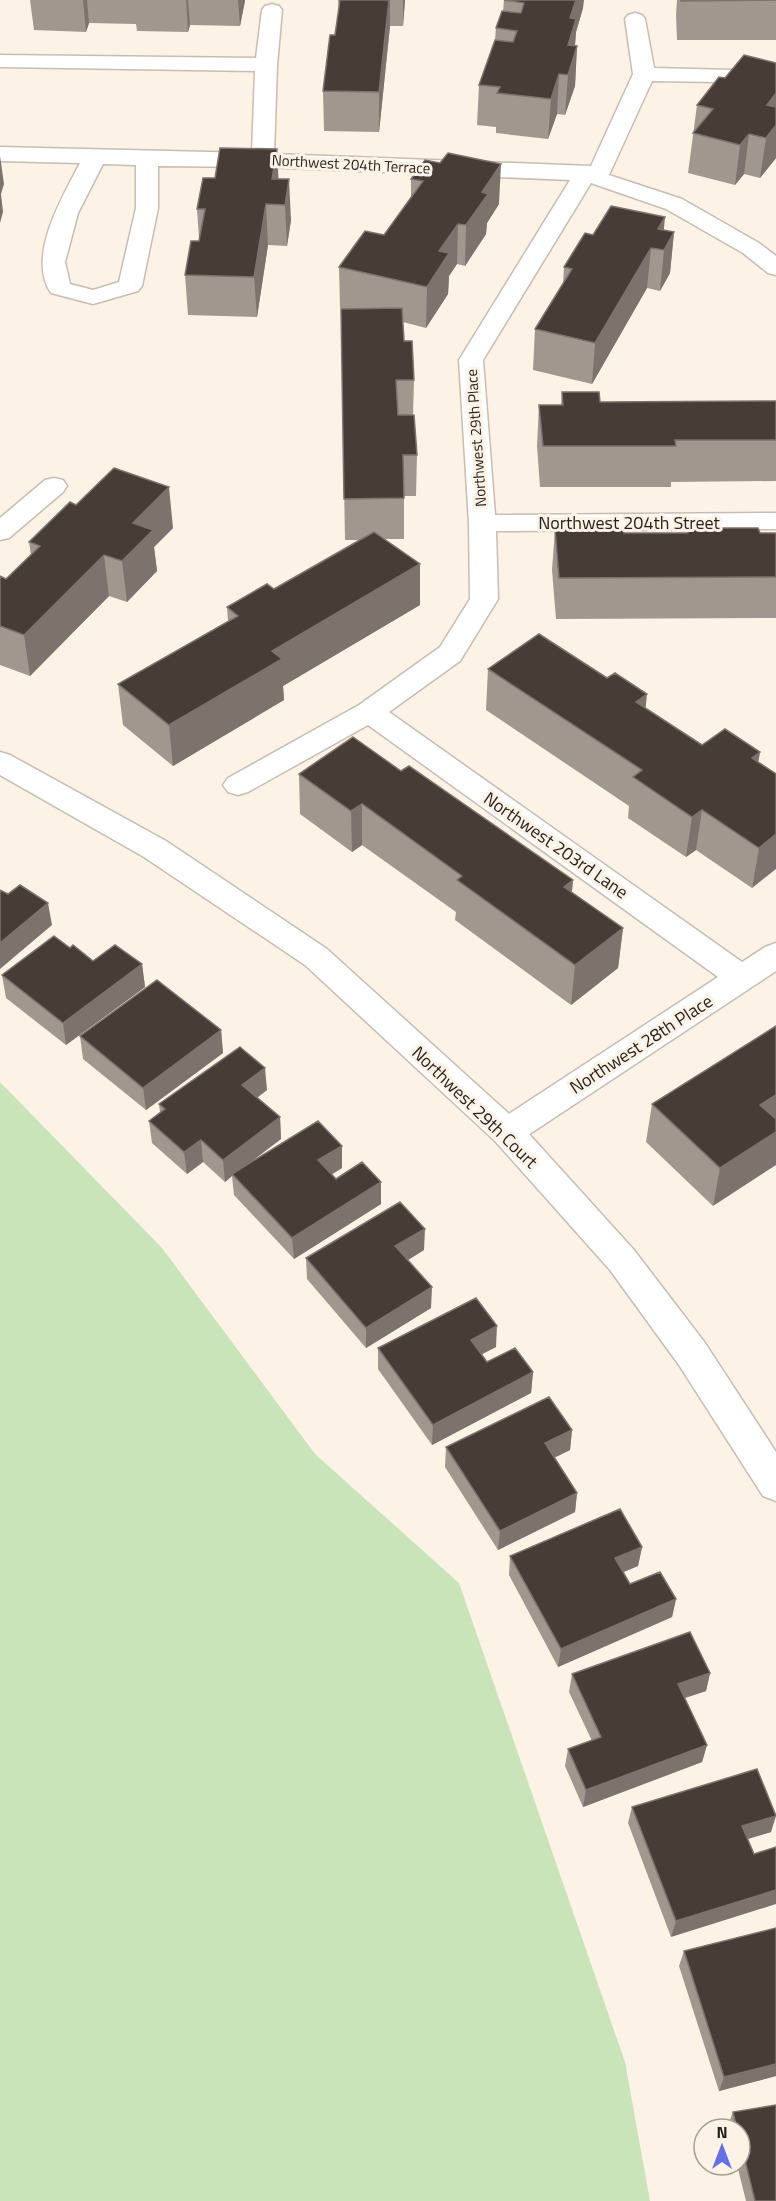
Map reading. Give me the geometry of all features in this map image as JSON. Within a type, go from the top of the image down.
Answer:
[{"type":"street","name":"Northwest 204th Terrace","points":[[263,160],[266,65],[272,10]]},
{"type":"street","points":[[635,19],[644,74],[776,77]]},
{"type":"street","points":[[0,61],[266,65]]},
{"type":"street","name":"Northwest 29th Place","points":[[238,785],[369,712],[450,654],[484,599],[482,523],[471,360],[585,174],[600,172],[644,74]]},
{"type":"street","name":"Northwest 204th Terrace","points":[[0,154],[263,160],[585,174],[674,204],[751,248],[776,268]]},
{"type":"street","points":[[95,157],[66,213],[53,262],[59,288],[93,297],[130,286],[147,208],[147,159]]},
{"type":"street","points":[[0,532],[54,486]]},
{"type":"street","name":"Northwest 204th Street","points":[[482,523],[776,521]]},
{"type":"street","name":"Northwest 203rd Lane","points":[[369,712],[742,978]]},
{"type":"street","name":"Northwest 29th Court","points":[[0,762],[155,849],[316,957],[507,1132],[622,1260],[692,1354],[776,1484]]},
{"type":"street","name":"Northwest 28th Place","points":[[507,1132],[776,955]]},
{"type":"shaded area","points":[[0,1082],[162,1248],[315,1454],[459,1583],[625,2062],[650,2201],[0,2201]]},
{"type":"building","points":[[340,0],[389,0],[379,92],[323,91],[330,35],[335,35]]},
{"type":"building","points":[[504,0],[576,0],[570,18],[576,19],[568,45],[577,46],[568,75],[559,74],[551,99],[497,93],[500,87],[479,85],[495,40],[513,42],[517,31],[496,28],[502,11],[521,13],[524,3]]},
{"type":"building","points":[[681,0],[776,0],[681,1]]},
{"type":"building","points":[[744,55],[776,63],[776,93],[767,105],[776,107],[776,125],[766,138],[749,134],[740,145],[693,133],[713,109],[697,105],[719,77],[725,78]]},
{"type":"building","points":[[220,148],[277,149],[272,179],[289,179],[285,205],[266,204],[254,277],[185,275],[191,241],[199,241],[205,209],[197,209],[203,178],[215,178]]},
{"type":"building","points":[[448,153],[501,164],[482,192],[488,194],[466,225],[458,224],[439,251],[449,253],[427,287],[339,267],[365,231],[384,235],[423,181],[411,179],[425,160],[440,163]]},
{"type":"building","points":[[611,206],[665,217],[658,229],[674,232],[664,250],[651,248],[595,343],[535,329],[572,269],[564,267],[585,233],[593,235]]},
{"type":"building","points":[[402,308],[404,341],[412,341],[414,380],[396,380],[398,415],[414,415],[417,455],[403,455],[404,498],[344,499],[341,309]]},
{"type":"building","points":[[562,392],[599,392],[600,402],[776,401],[776,440],[675,440],[676,446],[543,446],[539,405],[563,405]]},
{"type":"building","points":[[114,468],[169,487],[133,523],[153,530],[122,561],[104,555],[24,635],[0,626],[0,576],[6,579],[40,546],[29,542],[70,502],[76,505]]},
{"type":"building","points":[[687,528],[758,528],[760,533],[776,533],[776,577],[559,578],[555,529],[624,529],[624,533],[688,533]]},
{"type":"building","points":[[374,532],[420,564],[272,651],[282,659],[169,725],[118,684],[238,616],[227,607],[267,584],[274,589]]},
{"type":"building","points":[[539,634],[607,678],[615,673],[647,694],[636,702],[702,745],[725,729],[760,752],[752,758],[776,774],[776,834],[759,848],[702,810],[692,817],[633,777],[642,770],[488,669]]},
{"type":"building","points":[[353,737],[401,771],[409,766],[573,880],[564,887],[623,928],[575,965],[457,880],[462,876],[362,804],[351,811],[299,774]]},
{"type":"building","points":[[20,885],[48,903],[0,943],[0,890],[8,894]]},
{"type":"building","points":[[54,936],[70,948],[73,945],[93,961],[115,945],[142,964],[63,1023],[2,975]]},
{"type":"building","points":[[157,980],[221,1030],[143,1088],[80,1036]]},
{"type":"building","points":[[776,1026],[776,1095],[760,1105],[776,1119],[776,1132],[720,1168],[652,1104]]},
{"type":"building","points":[[240,1047],[265,1068],[242,1085],[280,1117],[223,1160],[201,1140],[184,1152],[149,1121],[165,1109],[159,1104]]},
{"type":"building","points":[[318,1121],[342,1146],[318,1160],[336,1179],[362,1162],[381,1182],[292,1238],[232,1174]]},
{"type":"building","points":[[400,1202],[425,1229],[395,1246],[432,1287],[366,1328],[306,1258]]},
{"type":"building","points":[[476,1298],[497,1326],[471,1340],[487,1362],[515,1348],[533,1372],[433,1425],[378,1348]]},
{"type":"building","points":[[549,1397],[572,1430],[545,1443],[577,1493],[500,1531],[446,1447]]},
{"type":"building","points":[[620,1509],[642,1547],[615,1558],[630,1584],[660,1572],[676,1599],[561,1649],[510,1556]]},
{"type":"building","points":[[690,1632],[710,1673],[678,1684],[707,1745],[586,1790],[568,1749],[601,1737],[572,1674]]},
{"type":"building","points":[[757,1769],[776,1816],[742,1826],[754,1854],[776,1847],[776,1890],[676,1921],[632,1807]]},
{"type":"building","points":[[776,1928],[776,2064],[724,2077],[684,1951]]},
{"type":"building","points":[[776,2105],[776,2201],[755,2201],[749,2177],[752,2177],[752,2117],[734,2117],[733,2112]]}]
